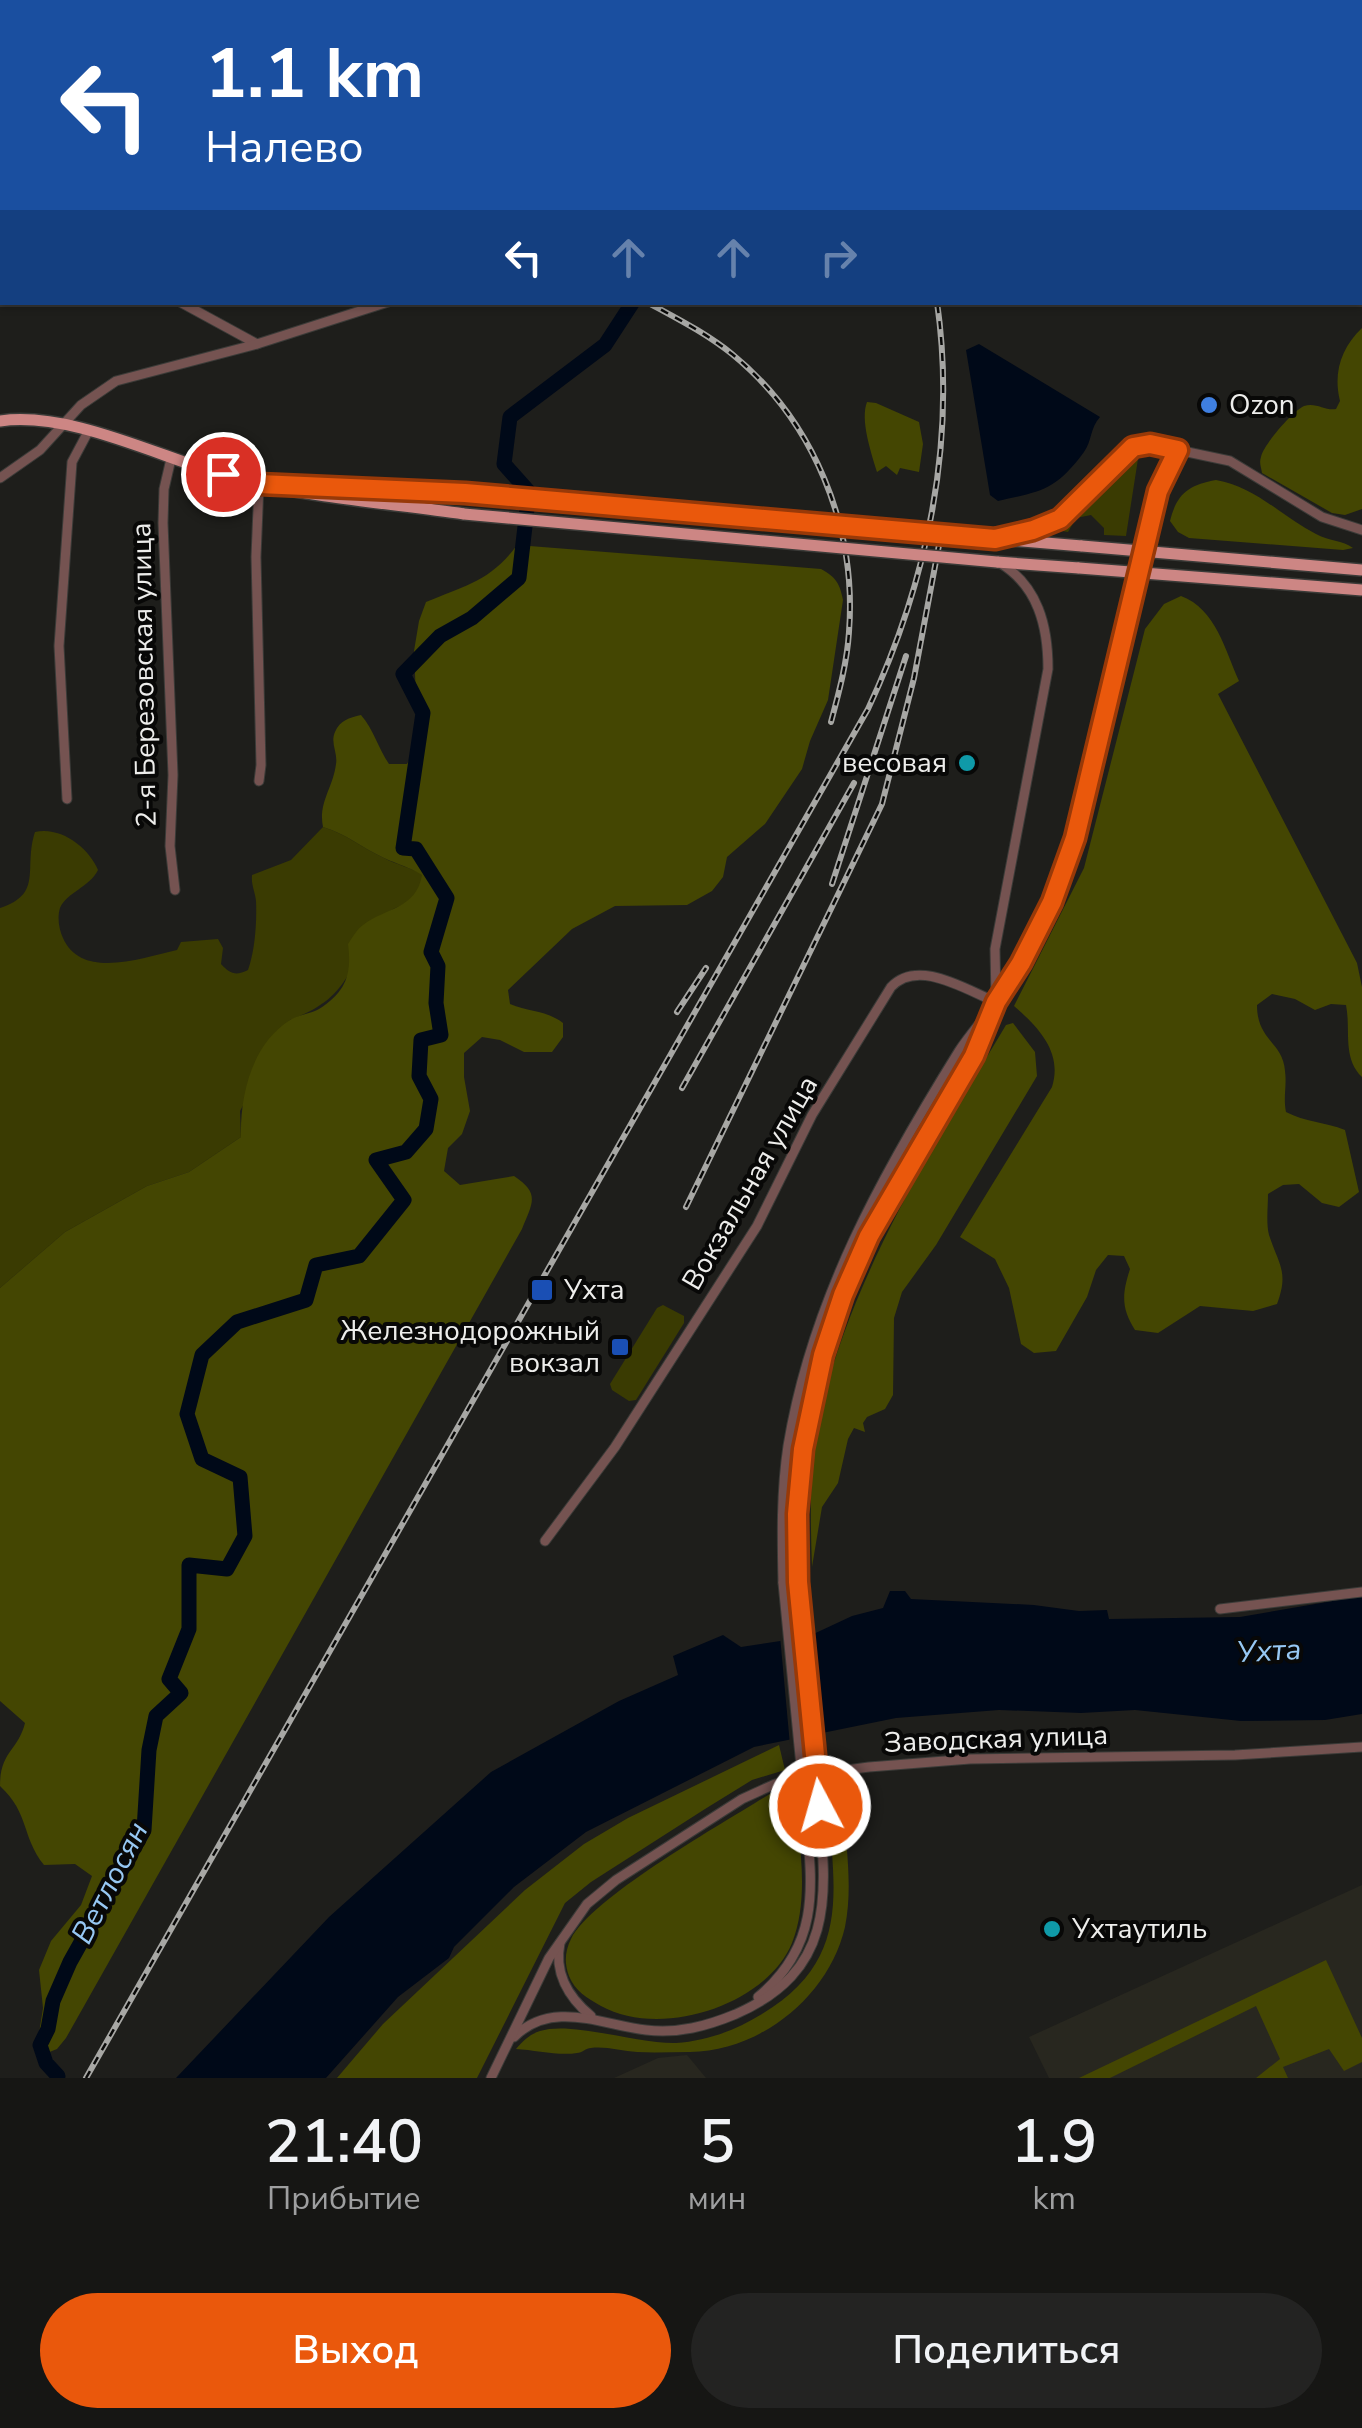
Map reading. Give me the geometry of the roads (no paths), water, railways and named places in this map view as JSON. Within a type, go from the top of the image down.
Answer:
[{"type":"main road","points":[[0,421],[35,420],[89,430],[259,484],[464,514],[1362,590]]},
{"type":"main road","points":[[995,539],[1060,519],[1133,447],[1150,444],[1178,450]]},
{"type":"main road","points":[[259,484],[465,493],[1362,570]]},
{"type":"street","points":[[186,305],[257,344]]},
{"type":"street","points":[[0,478],[40,450],[81,405],[116,382],[257,344],[379,305]]},
{"type":"street","points":[[67,800],[59,646],[72,462],[89,430]]},
{"type":"street","points":[[726,2018],[771,1986],[800,1945],[808,1917],[811,1890],[782,1583],[782,1516],[788,1449],[818,1322],[870,1202],[962,1046],[996,1002],[1037,934],[1070,856],[1158,491],[1178,450],[1230,461],[1322,517],[1362,530]]},
{"type":"street","name":"2-я Березовская улица","points":[[171,459],[164,489],[163,523],[172,775],[170,846],[175,890]]},
{"type":"street","points":[[259,484],[256,556],[262,766],[259,781]]},
{"type":"street","points":[[509,2043],[522,2030],[542,2021],[594,2018],[630,2028],[667,2031],[707,2025],[760,2001],[782,1986],[798,1970],[814,1944],[824,1891],[820,1806],[798,1582],[797,1514],[803,1449],[832,1325],[855,1265],[883,1208],[974,1056],[996,1002],[995,949],[1048,669],[1046,638],[1037,604],[1024,580],[997,562]]},
{"type":"street","name":"Вокзальная улица","points":[[545,1541],[566,1508],[594,1478],[757,1226],[812,1115],[890,987],[917,974],[996,1002]]},
{"type":"street","points":[[1220,1609],[1362,1592]]},
{"type":"street","name":"Заводская улица","points":[[491,2078],[564,1934],[587,1904],[616,1880],[742,1799],[774,1784],[810,1774],[970,1758],[1235,1755],[1362,1747]]},
{"type":"street","points":[[564,1934],[558,1957],[561,1976],[577,2002],[594,2018]]},
{"type":"water","points":[[979,344],[1100,417],[1084,452],[1065,475],[1047,487],[998,501],[990,495],[966,350]]},
{"type":"water","points":[[890,1591],[905,1591],[911,1599],[1107,1610],[1109,1619],[1240,1617],[1362,1596],[1362,1714],[1325,1720],[1241,1721],[1135,1710],[999,1710],[896,1718],[754,1747],[586,1832],[514,1887],[454,1947],[449,1958],[398,1997],[326,2078],[176,2078],[329,1917],[491,1772],[619,1701],[678,1675],[673,1656],[723,1635],[741,1647],[807,1637],[852,1616],[883,1608]]},
{"type":"waterway","name":"Ветлосян","points":[[58,2076],[46,2063],[40,2045],[70,1962],[144,1830],[149,1750],[156,1716],[181,1693],[169,1679],[189,1629],[189,1565],[227,1569],[245,1536],[240,1477],[202,1459],[187,1414],[202,1355],[237,1322],[306,1300],[316,1265],[359,1256],[404,1200],[376,1160],[406,1152],[426,1129],[431,1099],[419,1076],[421,1040],[441,1035],[436,1003],[438,966],[431,952],[447,898],[416,849],[403,848],[423,713],[403,674],[440,636],[472,618],[519,578],[529,492],[504,464],[510,417],[605,345],[631,305]]},
{"type":"railway","points":[[652,305],[712,339],[761,381],[786,411],[824,479],[846,554],[850,593],[846,655],[831,722]]},
{"type":"railway","points":[[86,2078],[868,709],[906,612],[932,511],[943,407],[937,305]]},
{"type":"railway","points":[[686,1207],[882,804],[914,678],[942,529]]},
{"type":"railway","points":[[832,884],[906,656]]},
{"type":"railway","points":[[682,1088],[854,783]]},
{"type":"railway","points":[[677,1012],[706,968]]},
{"type":"place","name":"Ozon","points":[[1209,405]]},
{"type":"place","name":"весовая","points":[[967,763]]},
{"type":"place","name":"Ухта","points":[[542,1290]]},
{"type":"place","name":"Железнодорожный вокзал","points":[[620,1347]]},
{"type":"place","name":"Ухтаутиль","points":[[1052,1929]]}]
